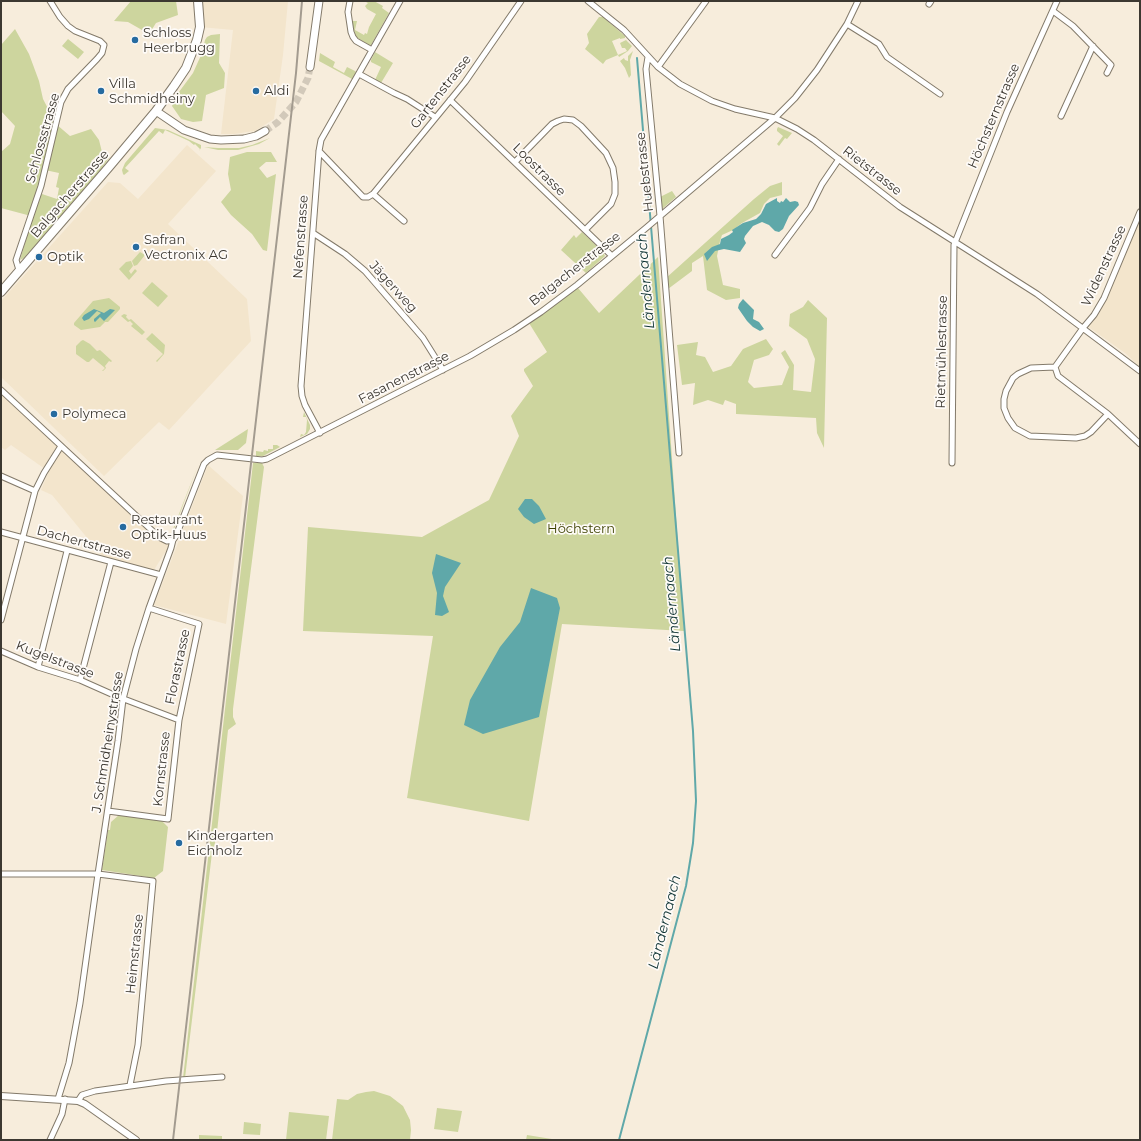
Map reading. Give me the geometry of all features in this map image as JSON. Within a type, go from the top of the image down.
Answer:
[{"type":"main road","name":"Balgacherstrasse","points":[[1,292],[74,209],[156,111],[186,68],[200,27],[198,1]]},
{"type":"main road","points":[[310,67],[318,1]]},
{"type":"main road","points":[[156,111],[184,130],[210,139],[244,139],[256,136],[265,131]]},
{"type":"street","name":"Schlossstrasse","points":[[19,270],[16,260],[41,186],[62,102],[68,89],[102,53],[104,45],[100,41],[75,31],[68,26],[50,1]]},
{"type":"street","points":[[350,1],[348,12],[353,37],[356,41],[372,50]]},
{"type":"street","name":"Nefenstrasse","points":[[320,433],[305,405],[301,386],[312,233],[321,140],[400,1]]},
{"type":"street","name":"Gartenstrasse","points":[[373,194],[465,82],[521,1]]},
{"type":"street","name":"Rietstrasse","points":[[588,1],[624,30],[658,67],[680,84],[712,102],[775,118],[797,129],[900,207],[956,241],[1037,294],[1140,371]]},
{"type":"street","points":[[658,67],[706,1]]},
{"type":"street","name":"Balgacherstrasse","points":[[497,341],[546,308],[612,256],[775,118],[795,98],[813,76],[847,24],[858,1]]},
{"type":"street","name":"Höchsternstrasse","points":[[956,241],[1007,112],[1052,10],[1054,2]]},
{"type":"street","points":[[1052,10],[1073,26],[1111,65],[1107,73]]},
{"type":"street","points":[[847,24],[879,44],[887,57],[940,94]]},
{"type":"street","points":[[1061,116],[1093,46]]},
{"type":"street","name":"Huebstrasse","points":[[648,57],[646,69],[679,453]]},
{"type":"street","points":[[359,74],[394,93],[407,98],[435,117]]},
{"type":"street","name":"Loostrasse","points":[[450,100],[612,256]]},
{"type":"street","points":[[515,162],[552,124],[564,119],[573,120],[582,126],[606,153],[613,168],[615,182],[615,194],[611,204],[585,230]]},
{"type":"street","points":[[319,151],[363,196],[368,197],[373,194],[404,221]]},
{"type":"street","points":[[775,255],[810,208],[822,184],[838,159]]},
{"type":"street","name":"Widenstrasse","points":[[1055,366],[1094,315],[1104,298],[1140,212]]},
{"type":"street","name":"Jägerweg","points":[[312,233],[345,254],[365,271],[423,338],[443,370]]},
{"type":"street","name":"Rietmühlestrasse","points":[[952,463],[954,250],[956,241]]},
{"type":"street","name":"Fasanenstrasse","points":[[320,433],[497,341]]},
{"type":"street","points":[[1108,414],[1091,432],[1085,436],[1076,438],[1030,436],[1015,428],[1008,418],[1004,408],[1004,399],[1009,384],[1018,374],[1030,368],[1055,366],[1058,376],[1108,414],[1140,444]]},
{"type":"street","points":[[1,390],[159,537],[167,541],[173,540]]},
{"type":"street","name":"J. Schmidheinystrasse","points":[[58,1099],[69,1063],[82,988],[123,699],[136,649],[173,540],[176,536],[201,469],[208,460],[217,456],[262,460],[268,459],[320,433]]},
{"type":"street","points":[[1,620],[35,491],[44,473],[61,446]]},
{"type":"street","points":[[1,476],[35,491]]},
{"type":"street","name":"Dachertstrasse","points":[[1,532],[161,575]]},
{"type":"street","points":[[38,666],[68,551]]},
{"type":"street","points":[[80,680],[111,562]]},
{"type":"street","name":"Florastrasse","points":[[149,608],[199,624],[179,720]]},
{"type":"street","name":"Kugelstrasse","points":[[1,651],[38,666],[80,680],[123,699]]},
{"type":"street","name":"Kornstrasse","points":[[108,811],[168,819],[179,720],[123,699]]},
{"type":"street","points":[[1,874],[98,874]]},
{"type":"street","name":"Heimstrasse","points":[[98,874],[154,881],[138,1045],[130,1085]]},
{"type":"street","points":[[78,1101],[82,1095],[95,1091],[130,1085],[222,1077]]},
{"type":"street","points":[[1,1096],[78,1101],[85,1104],[136,1140]]},
{"type":"street","points":[[50,1140],[62,1114],[65,1099]]},
{"type":"shaded area","points":[[198,1],[288,1],[283,55],[274,119],[255,131],[221,134],[233,30],[200,27]]},
{"type":"shaded area","points":[[187,145],[216,171],[168,224],[247,299],[251,341],[169,430],[159,422],[104,476],[1,377],[1,301],[108,182],[120,183],[138,199]]},
{"type":"shaded area","points":[[1140,219],[1140,367],[1125,353],[1087,326],[1107,298]]},
{"type":"shaded area","points":[[1,390],[169,546],[154,570],[102,556],[52,495],[41,490],[57,452],[45,469],[11,445],[5,450],[1,447]]},
{"type":"shaded area","points":[[208,465],[243,496],[226,624],[154,605]]},
{"type":"green space","points":[[131,1],[176,1],[178,15],[156,23],[149,34],[128,22],[114,21]]},
{"type":"green space","points":[[364,1],[374,1],[383,6],[382,8],[389,13],[371,45],[356,37],[351,21],[357,21],[355,30],[364,35],[365,33],[367,34],[376,14],[367,9],[365,6],[368,3]]},
{"type":"green space","points":[[599,17],[603,17],[625,36],[625,38],[612,41],[618,55],[606,60],[603,64],[585,49],[589,43],[587,34]]},
{"type":"green space","points":[[15,29],[29,54],[39,81],[43,99],[56,124],[70,136],[91,129],[99,140],[102,152],[91,161],[97,165],[101,164],[110,157],[87,188],[24,258],[20,260],[39,196],[42,194],[57,199],[59,188],[56,187],[59,173],[45,170],[31,216],[1,208],[1,152],[10,144],[15,126],[1,111],[1,45]]},
{"type":"green space","points":[[220,34],[219,63],[225,73],[224,88],[206,95],[202,121],[193,122],[181,119],[172,106],[176,96],[193,73],[207,37]]},
{"type":"green space","points":[[68,39],[84,52],[78,59],[62,46]]},
{"type":"green space","points":[[626,40],[632,46],[628,51],[619,57],[618,55],[627,51],[625,48],[622,48],[620,43]]},
{"type":"green space","points":[[633,51],[630,60],[631,75],[629,78],[620,61],[624,58],[628,61],[628,56]]},
{"type":"green space","points":[[375,52],[393,63],[381,83],[375,80],[381,67],[371,62]]},
{"type":"green space","points":[[320,53],[335,62],[333,67],[344,73],[347,67],[355,71],[356,72],[352,79],[319,61]]},
{"type":"green space","points":[[778,127],[792,133],[787,139],[785,138],[779,146],[777,144],[783,136],[777,131]]},
{"type":"green space","points":[[155,128],[168,130],[201,145],[201,148],[199,151],[200,149],[195,144],[194,145],[189,141],[165,130],[163,134],[159,131],[125,168],[129,171],[124,175],[122,170],[125,163]]},
{"type":"green space","points":[[270,138],[259,144],[238,150],[218,150],[204,147],[239,148]]},
{"type":"green space","points":[[247,152],[271,152],[277,162],[266,162],[259,168],[267,178],[276,174],[267,251],[263,250],[252,234],[231,215],[221,202],[231,190],[228,174],[230,157]]},
{"type":"green space","points":[[782,182],[782,195],[770,198],[764,204],[760,213],[722,235],[717,256],[723,285],[740,289],[740,298],[726,300],[707,290],[703,256],[692,263],[692,271],[668,289],[666,278],[754,199],[770,186]]},
{"type":"green space","points":[[672,191],[676,197],[662,209],[660,197]]},
{"type":"green space","points":[[582,232],[603,252],[605,256],[586,273],[561,250],[574,235],[576,238]]},
{"type":"green space","points":[[140,252],[145,255],[137,265],[134,266],[132,261]]},
{"type":"green space","name":"Höchstern","points":[[658,257],[684,631],[562,624],[529,821],[407,798],[433,636],[303,631],[308,527],[422,537],[489,500],[519,436],[511,416],[533,386],[524,369],[547,352],[529,323],[578,288],[599,313]]},
{"type":"green space","points":[[131,261],[133,266],[129,271],[131,274],[135,269],[137,271],[129,280],[119,269],[126,262]]},
{"type":"green space","points":[[152,282],[168,296],[158,307],[142,293]]},
{"type":"green space","points":[[109,298],[120,307],[120,309],[108,322],[105,322],[100,327],[81,330],[74,325],[74,323],[93,301]]},
{"type":"green space","points":[[808,300],[827,318],[824,448],[817,433],[816,418],[736,414],[736,404],[725,400],[723,405],[708,400],[693,405],[695,383],[682,385],[677,345],[698,342],[696,355],[705,357],[713,372],[731,366],[743,349],[766,339],[773,349],[769,355],[754,360],[748,382],[754,388],[782,385],[789,367],[781,353],[785,350],[794,365],[793,390],[811,392],[815,359],[807,339],[789,326],[790,314],[803,307]]},
{"type":"green space","points":[[124,314],[127,315],[126,317],[129,320],[131,319],[145,332],[142,335],[131,326],[133,324],[130,321],[128,322],[121,316]]},
{"type":"green space","points":[[152,333],[165,345],[164,354],[157,362],[156,361],[163,354],[146,339]]},
{"type":"green space","points":[[83,340],[97,351],[100,350],[112,361],[109,361],[105,366],[106,368],[103,371],[105,368],[93,358],[87,362],[76,354],[76,346]]},
{"type":"green space","points":[[304,412],[310,425],[310,429],[307,434],[300,437],[301,434],[304,435],[306,432],[307,420],[306,417],[303,417]]},
{"type":"green space","points":[[248,429],[246,443],[238,450],[215,450]]},
{"type":"green space","points":[[273,445],[280,447],[263,456],[256,456],[256,451],[268,451],[268,449],[273,449]]},
{"type":"green space","points":[[253,463],[262,463],[264,467],[233,709],[233,717],[236,724],[228,730],[217,832],[212,853],[185,1078],[183,1078]]},
{"type":"green space","points":[[198,465],[174,529],[172,532],[184,501]]},
{"type":"green space","points":[[119,815],[162,821],[168,827],[163,871],[154,878],[102,870],[108,830],[110,830],[111,822]]},
{"type":"green space","points":[[374,1091],[390,1096],[403,1106],[410,1120],[410,1140],[332,1140],[337,1099],[348,1100],[357,1094]]},
{"type":"green space","points":[[437,1108],[462,1111],[458,1132],[434,1129]]},
{"type":"green space","points":[[289,1112],[329,1116],[326,1140],[286,1140]]},
{"type":"green space","points":[[244,1122],[261,1124],[260,1135],[243,1134]]},
{"type":"green space","points":[[199,1135],[222,1136],[222,1140],[199,1140]]},
{"type":"green space","points":[[527,1135],[558,1140],[526,1140]]},
{"type":"water","points":[[777,198],[777,201],[780,203],[786,198],[790,202],[798,202],[799,205],[789,216],[783,229],[779,232],[775,231],[769,225],[762,222],[753,226],[745,236],[744,239],[746,243],[740,252],[724,249],[715,251],[707,261],[704,254],[712,247],[720,244],[721,239],[733,232],[732,230],[743,223],[756,219],[761,214],[766,204]]},
{"type":"water","points":[[743,299],[754,310],[753,319],[759,322],[764,329],[760,331],[747,321],[738,308]]},
{"type":"water","points":[[94,309],[104,313],[110,309],[115,310],[104,321],[100,317],[95,322],[94,321],[94,319],[101,313],[97,311],[89,319],[84,321],[82,318],[84,315]]},
{"type":"water","points":[[525,499],[532,499],[539,506],[546,519],[534,524],[524,517],[518,509]]},
{"type":"water","points":[[436,554],[461,563],[445,587],[443,596],[449,612],[442,616],[435,615],[437,593],[432,573]]},
{"type":"water","points":[[531,588],[557,598],[560,608],[539,717],[483,734],[464,725],[470,700],[500,647],[520,622]]},
{"type":"waterway","name":"Ländernaach","points":[[619,1140],[686,886],[693,843],[696,801],[693,731],[637,58]]},
{"type":"tunnel","points":[[265,131],[278,122],[296,102],[308,78],[310,67]]},
{"type":"railway","points":[[173,1140],[296,73],[302,1]]},
{"type":"place","name":"Schloss Heerbrugg","points":[[135,40]]},
{"type":"place","name":"Villa Schmidheiny","points":[[101,91]]},
{"type":"place","name":"Aldi","points":[[256,91]]},
{"type":"place","name":"Safran Vectronix AG","points":[[136,247]]},
{"type":"place","name":"Optik","points":[[39,257]]},
{"type":"place","name":"Polymeca","points":[[54,414]]},
{"type":"place","name":"Restaurant Optik-Huus","points":[[123,527]]},
{"type":"place","name":"Kindergarten Eichholz","points":[[179,843]]}]
